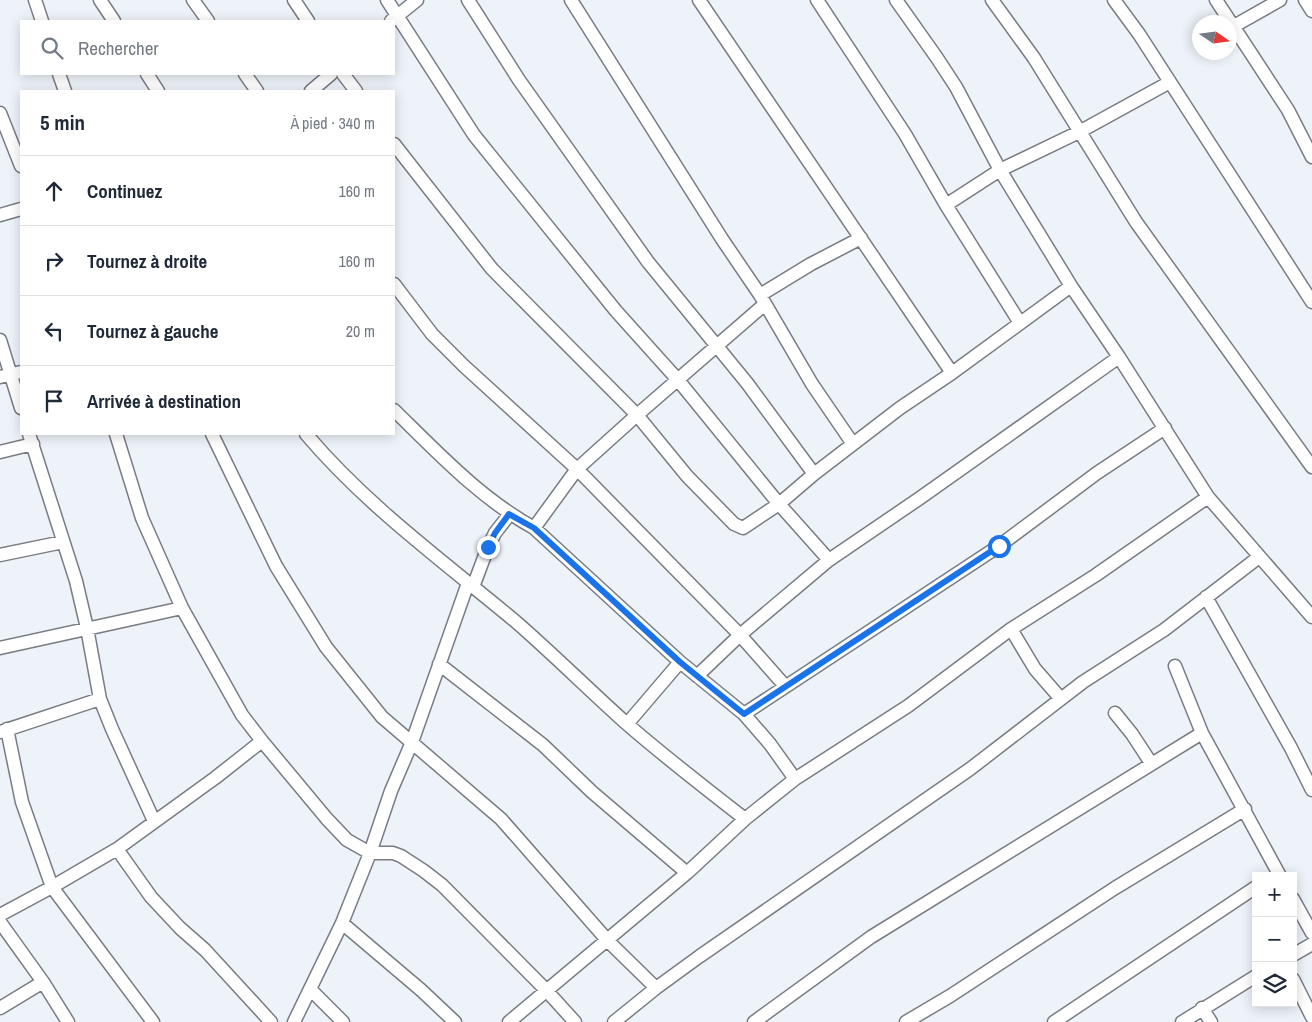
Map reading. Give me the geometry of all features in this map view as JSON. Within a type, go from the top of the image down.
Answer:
[{"type":"street","points":[[36,0],[42,20]]},
{"type":"street","points":[[100,0],[113,20]]},
{"type":"street","points":[[193,0],[207,20]]},
{"type":"street","points":[[294,0],[307,20]]},
{"type":"street","points":[[387,0],[394,18],[474,135],[616,311],[678,380],[779,504],[830,560]]},
{"type":"street","points":[[394,18],[417,0]]},
{"type":"street","points":[[468,0],[519,80],[648,262],[748,383],[814,474]]},
{"type":"street","points":[[572,0],[722,239],[763,299],[812,384],[853,444]]},
{"type":"street","points":[[699,0],[952,373]]},
{"type":"street","points":[[817,0],[905,134],[946,205],[1020,323]]},
{"type":"street","points":[[896,0],[917,27],[956,87],[1000,170],[1070,286],[1119,357],[1208,497],[1312,617]]},
{"type":"street","points":[[992,0],[1034,58],[1136,222],[1312,468]]},
{"type":"street","points":[[1114,0],[1139,34],[1312,302]]},
{"type":"street","points":[[1216,0],[1226,15]]},
{"type":"street","points":[[1237,24],[1280,0]]},
{"type":"street","points":[[1305,0],[1312,11]]},
{"type":"street","points":[[1237,31],[1288,110],[1312,157]]},
{"type":"street","points":[[59,75],[64,90]]},
{"type":"street","points":[[148,75],[157,90]]},
{"type":"street","points":[[246,75],[256,90]]},
{"type":"street","points":[[312,90],[330,75]]},
{"type":"street","points":[[344,75],[355,90]]},
{"type":"street","points":[[946,205],[1000,170],[1080,132],[1170,82]]},
{"type":"street","points":[[2,121],[20,164]]},
{"type":"street","points":[[1063,140],[1088,146]]},
{"type":"street","points":[[395,145],[492,269],[637,415],[687,476],[738,527],[748,526],[779,504],[814,474],[900,408],[952,373],[1070,286]]},
{"type":"street","points":[[0,214],[20,209]]},
{"type":"street","points":[[534,528],[577,469],[678,380],[763,299],[811,264],[861,238]]},
{"type":"street","points":[[395,285],[432,334],[464,366],[577,469],[740,635],[785,686]]},
{"type":"street","points":[[0,340],[20,405]]},
{"type":"street","points":[[697,676],[740,635],[830,560],[1119,357]]},
{"type":"street","points":[[395,411],[466,480],[509,514],[534,528],[680,662],[744,714],[770,744],[795,779]]},
{"type":"street","points":[[744,714],[999,546],[1097,473],[1165,428]]},
{"type":"street","points":[[116,435],[142,518],[182,608],[242,714],[262,742],[347,840],[370,853],[393,853],[424,871],[442,885],[575,1022]]},
{"type":"street","points":[[212,435],[276,566],[326,647],[382,717],[501,819],[522,840],[608,941],[656,988]]},
{"type":"street","points":[[307,435],[372,502],[416,542],[516,623],[627,724],[744,819]]},
{"type":"street","points":[[0,452],[31,439],[76,581],[100,699],[154,821]]},
{"type":"street","points":[[509,1022],[687,874],[744,819],[795,779],[908,706],[1011,629],[1096,575],[1208,497]]},
{"type":"street","points":[[294,1022],[342,923],[470,585],[495,533],[509,514]]},
{"type":"street","points":[[0,555],[63,542]]},
{"type":"street","points":[[614,1022],[656,988],[970,769],[1082,682],[1164,630],[1259,557]]},
{"type":"street","points":[[1206,597],[1291,748],[1312,790]]},
{"type":"street","points":[[0,648],[182,608]]},
{"type":"street","points":[[1011,629],[1035,669],[1061,699]]},
{"type":"street","points":[[627,724],[680,662]]},
{"type":"street","points":[[439,664],[543,745],[592,792],[687,874]]},
{"type":"street","points":[[1175,666],[1202,733],[1245,809],[1276,872]]},
{"type":"street","points":[[100,699],[3,731],[22,802],[52,887],[153,1022]]},
{"type":"street","points":[[1115,714],[1132,734],[1151,763]]},
{"type":"street","points":[[754,1022],[871,937],[1202,733]]},
{"type":"street","points":[[0,915],[117,849],[262,742]]},
{"type":"street","points":[[906,1022],[950,996],[1115,888],[1245,809]]},
{"type":"street","points":[[117,849],[151,897],[180,928],[205,950],[271,1022]]},
{"type":"street","points":[[1054,1022],[1252,890]]},
{"type":"street","points":[[1297,906],[1312,933]]},
{"type":"street","points":[[0,922],[43,982],[68,1022]]},
{"type":"street","points":[[342,923],[455,1022]]},
{"type":"street","points":[[1297,953],[1312,944]]},
{"type":"street","points":[[1182,1022],[1252,978]]},
{"type":"street","points":[[0,1008],[43,982]]},
{"type":"street","points":[[1297,987],[1312,1017]]},
{"type":"street","points":[[310,989],[343,1022]]},
{"type":"street","points":[[1202,1008],[1211,1022]]},
{"type":"route","points":[[488,547],[495,533],[509,514],[534,528],[680,662],[744,714],[999,546]]}]
